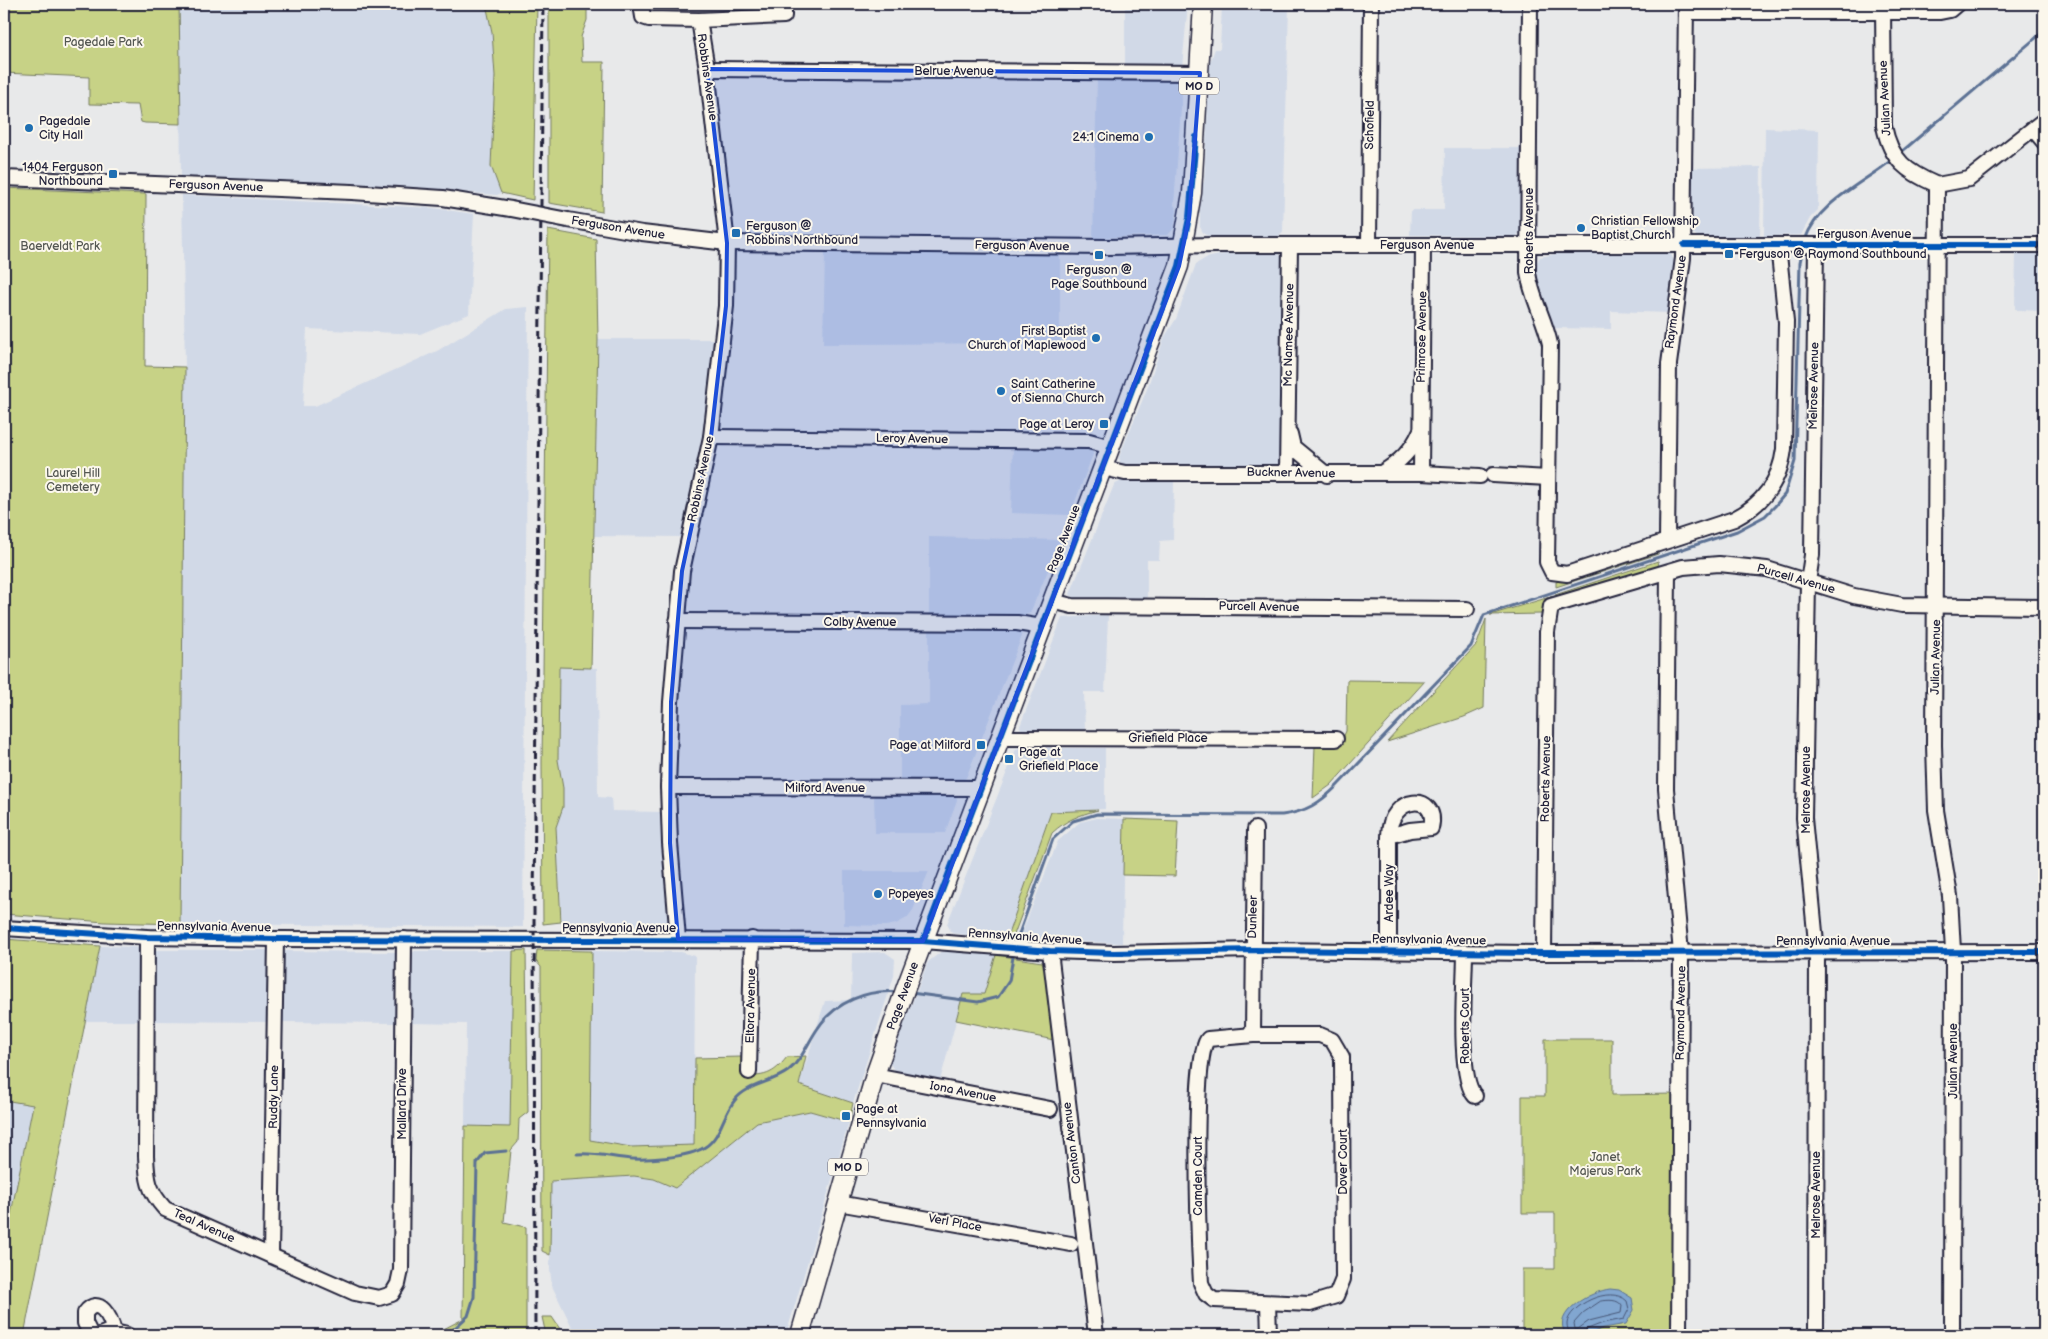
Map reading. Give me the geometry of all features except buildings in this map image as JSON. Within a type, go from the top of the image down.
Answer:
[{"type":"main road","name":"Page Avenue","points":[[800,1335],[875,1075],[923,941],[1167,302],[1184,247],[1192,194],[1203,4]]},
{"type":"street","name":"Schofield","points":[[1369,245],[1371,4]]},
{"type":"street","name":"Roberts Avenue","points":[[1530,4],[1528,245],[1530,283],[1545,323],[1550,344],[1547,562],[1552,572],[1567,574],[1667,540]]},
{"type":"street","points":[[1686,8],[1883,8],[1940,12],[1950,10],[1957,4]]},
{"type":"street","name":"Raymond Avenue","points":[[1667,540],[1669,364],[1684,245],[1686,8]]},
{"type":"street","name":"Julian Avenue","points":[[1883,8],[1884,126],[1887,141],[1901,163],[1911,173],[1937,185],[1935,794],[1950,896],[1953,952],[1952,1335]]},
{"type":"street","points":[[642,10],[649,19],[698,20],[784,10]]},
{"type":"street","name":"Robbins Avenue","points":[[678,939],[670,843],[668,787],[671,702],[677,621],[689,534],[711,437],[726,306],[726,243],[707,69],[698,20]]},
{"type":"street","name":"Belrue Avenue","points":[[707,69],[1200,73]]},
{"type":"street","points":[[1937,185],[1969,179],[2044,120]]},
{"type":"street","points":[[2033,129],[2044,142]]},
{"type":"street","name":"Ferguson Avenue","points":[[4,178],[352,192],[443,198],[642,233],[726,243],[1184,247],[1290,245],[1778,246],[2044,244]]},
{"type":"street","name":"Mc Namee Avenue","points":[[1287,473],[1290,245]]},
{"type":"street","name":"Primrose Avenue","points":[[1421,473],[1423,245]]},
{"type":"street","name":"Melrose Avenue","points":[[1808,245],[1812,555],[1808,582],[1804,818],[1817,953],[1816,1335]]},
{"type":"street","points":[[1667,540],[1734,519],[1748,512],[1769,492],[1781,467],[1784,448],[1786,322],[1778,246]]},
{"type":"street","name":"Mc Namee Avenue","points":[[1288,426],[1293,447],[1326,475]]},
{"type":"street","name":"Primrose Avenue","points":[[1381,473],[1405,456],[1414,445],[1421,429]]},
{"type":"street","name":"Leroy Avenue","points":[[711,437],[1089,441],[1111,447]]},
{"type":"street","name":"Buckner Avenue","points":[[1103,468],[1125,473],[1287,473],[1326,475],[1421,473],[1548,478]]},
{"type":"street","name":"Purcell Avenue","points":[[1551,606],[1696,565],[1745,565],[1767,569],[1877,601],[1902,605],[1937,607],[2044,607]]},
{"type":"street","name":"Raymond Avenue","points":[[1668,572],[1666,789],[1681,953],[1679,1335]]},
{"type":"street","name":"Purcell Avenue","points":[[1052,601],[1072,606],[1467,609]]},
{"type":"street","name":"Roberts Avenue","points":[[1544,953],[1547,632],[1551,606]]},
{"type":"street","name":"Colby Avenue","points":[[677,621],[1017,623],[1042,627]]},
{"type":"street","name":"Griefield Place","points":[[1000,738],[1336,739]]},
{"type":"street","name":"Milford Avenue","points":[[668,787],[981,788]]},
{"type":"street","name":"Dunleer","points":[[1253,1035],[1254,829]]},
{"type":"street","name":"Ardee Way","points":[[1389,836],[1389,950]]},
{"type":"street","name":"Pennsylvania Avenue","points":[[4,928],[147,937],[276,939],[923,941],[1050,952],[1114,953],[1253,950],[1544,953],[2044,952]]},
{"type":"street","name":"Teal Avenue","points":[[147,937],[146,1156],[147,1179],[153,1195],[165,1209],[271,1256],[329,1279],[355,1293],[379,1298],[392,1294],[398,1284],[401,1270]]},
{"type":"street","name":"Ruddy Lane","points":[[271,1256],[276,939]]},
{"type":"street","name":"Mallard Drive","points":[[401,1270],[404,939]]},
{"type":"street","name":"Eltora Avenue","points":[[749,1072],[752,939]]},
{"type":"street","name":"Canton Avenue","points":[[1050,952],[1096,1335]]},
{"type":"street","name":"Roberts Court","points":[[1465,952],[1464,1067],[1470,1090],[1475,1096]]},
{"type":"street","name":"Dover Court","points":[[1253,1035],[1320,1035],[1332,1040],[1342,1057],[1343,1279],[1336,1296],[1330,1299],[1310,1304],[1268,1303]]},
{"type":"street","name":"Camden Court","points":[[1253,1035],[1208,1040],[1201,1056],[1198,1148],[1201,1283],[1206,1294],[1214,1300],[1268,1303]]},
{"type":"street","name":"Iona Avenue","points":[[875,1075],[1050,1109]]},
{"type":"street","name":"Verl Place","points":[[838,1203],[1071,1244]]},
{"type":"street","points":[[1268,1303],[1269,1335]]},
{"type":"highlighted area","points":[[707,69],[1200,73],[1189,218],[1179,266],[923,941],[678,939],[670,843],[671,702],[682,571],[711,437],[726,306],[727,243]]},
{"type":"shaded area","points":[[179,4],[486,4],[492,32],[495,76],[491,166],[501,193],[497,195],[409,188],[181,178]]},
{"type":"shaded area","points":[[1125,4],[1188,4],[1182,67],[1125,67]]},
{"type":"shaded area","points":[[1222,4],[1289,4],[1283,232],[1278,237],[1211,237],[1204,234],[1200,227],[1200,185],[1204,182],[1209,83],[1207,80],[1208,68],[1215,49],[1220,49]]},
{"type":"shaded area","points":[[1097,79],[1178,79],[1183,81],[1174,205],[1177,210],[1174,228],[1168,235],[1093,238]]},
{"type":"shaded area","points":[[1765,128],[1819,130],[1818,210],[1810,218],[1801,235],[1764,236]]},
{"type":"shaded area","points":[[1445,148],[1520,148],[1520,232],[1517,236],[1410,235],[1411,210],[1444,210]]},
{"type":"shaded area","points":[[1761,167],[1760,236],[1697,236],[1693,233],[1691,225],[1691,168]]},
{"type":"shaded area","points":[[182,195],[433,208],[474,214],[469,314],[420,334],[307,329],[303,406],[315,406],[437,351],[506,309],[528,307],[523,927],[180,924],[185,367]]},
{"type":"shaded area","points":[[825,252],[1060,255],[1060,343],[823,344]]},
{"type":"shaded area","points":[[2016,252],[2044,252],[2044,311],[2015,310]]},
{"type":"shaded area","points":[[1224,254],[1279,254],[1284,259],[1282,462],[1276,467],[1121,466],[1119,457],[1147,389],[1164,338],[1176,319],[1196,264],[1206,258]]},
{"type":"shaded area","points":[[1556,254],[1671,254],[1677,267],[1670,313],[1611,311],[1611,329],[1554,328],[1537,288],[1535,266],[1540,257]]},
{"type":"shaded area","points":[[598,339],[717,339],[701,448],[682,537],[594,536]]},
{"type":"shaded area","points":[[1013,446],[1089,447],[1092,450],[1093,454],[1070,515],[1011,513]]},
{"type":"shaded area","points":[[1121,481],[1174,481],[1173,540],[1160,541],[1159,560],[1147,560],[1147,598],[1075,599],[1070,594],[1114,485]]},
{"type":"shaded area","points":[[929,537],[1061,540],[1030,613],[1025,615],[929,615]]},
{"type":"shaded area","points":[[1108,615],[1105,692],[1084,692],[1085,732],[1025,732],[1021,730],[1020,726],[1062,618]]},
{"type":"shaded area","points":[[929,629],[1017,630],[1021,632],[1022,636],[966,778],[962,780],[900,779],[900,705],[929,704]]},
{"type":"shaded area","points":[[559,666],[597,668],[598,797],[611,798],[612,811],[663,812],[670,917],[669,922],[663,927],[562,926],[556,827],[563,807],[563,788],[558,760]]},
{"type":"shaded area","points":[[1105,748],[1105,809],[1051,812],[1006,940],[952,933],[947,924],[1016,749]]},
{"type":"shaded area","points":[[956,793],[957,800],[945,833],[875,833],[874,795]]},
{"type":"shaded area","points":[[1097,818],[1124,819],[1122,943],[1019,940],[1058,841],[1080,822]]},
{"type":"shaded area","points":[[844,871],[929,871],[913,910],[907,918],[896,924],[886,926],[844,925]]},
{"type":"shaded area","points":[[100,946],[137,947],[140,953],[141,1021],[83,1021]]},
{"type":"shaded area","points":[[154,950],[266,950],[269,953],[269,1022],[152,1021]]},
{"type":"shaded area","points":[[285,951],[394,952],[397,955],[397,1023],[280,1022],[282,955]]},
{"type":"shaded area","points":[[415,951],[513,951],[510,1127],[465,1126],[466,1024],[408,1023],[409,955]]},
{"type":"shaded area","points":[[592,951],[681,952],[695,956],[694,1145],[631,1147],[590,1140]]},
{"type":"shaded area","points":[[952,951],[996,955],[984,994],[963,995],[940,1081],[896,1072],[890,1064],[891,1058],[928,962],[941,952]]},
{"type":"shaded area","points":[[885,952],[895,959],[894,976],[853,1103],[799,1085],[825,1001],[851,1000],[852,953]]},
{"type":"shaded area","points":[[4,1100],[34,1104],[4,1248]]},
{"type":"shaded area","points":[[810,1111],[849,1122],[786,1335],[576,1335],[552,1286],[550,1270],[551,1181],[634,1176],[654,1179],[675,1188],[757,1122]]},
{"type":"green space","name":"Pagedale Park","points":[[4,4],[179,4],[181,124],[141,122],[138,105],[89,104],[89,77],[4,73]]},
{"type":"green space","points":[[486,4],[537,4],[533,200],[501,193],[491,166],[495,76],[492,32]]},
{"type":"green space","points":[[549,4],[587,4],[587,20],[581,37],[582,62],[604,62],[602,212],[549,203]]},
{"type":"green space","points":[[4,188],[146,194],[145,366],[185,367],[180,924],[105,922],[4,914]]},
{"type":"green space","points":[[548,230],[596,239],[598,339],[591,668],[559,667],[558,760],[563,788],[563,807],[556,827],[561,922],[543,924],[542,763]]},
{"type":"green space","points":[[1658,549],[1658,554],[1556,587],[1556,582]]},
{"type":"green space","points":[[1658,561],[1659,567],[1556,599],[1555,595]]},
{"type":"green space","points":[[1553,596],[1553,601],[1545,605],[1541,614],[1490,615]]},
{"type":"green space","points":[[1486,619],[1484,708],[1464,717],[1387,742],[1477,644]]},
{"type":"green space","points":[[1347,680],[1425,681],[1331,785],[1313,798],[1315,746],[1341,742],[1346,731]]},
{"type":"green space","points":[[1098,810],[1073,818],[1052,833],[1012,940],[1006,940],[1051,812]]},
{"type":"green space","points":[[1124,819],[1178,821],[1175,876],[1123,875]]},
{"type":"green space","points":[[4,939],[100,946],[24,1335],[4,1335],[4,1248],[33,1105],[4,1100]]},
{"type":"green space","points":[[526,950],[528,1112],[519,1119],[518,1142],[511,1150],[504,1222],[526,1227],[526,1335],[432,1335],[463,1319],[465,1126],[510,1127],[513,951]]},
{"type":"green space","points":[[537,950],[592,951],[590,1140],[631,1147],[694,1145],[695,1058],[742,1057],[741,1076],[749,1076],[767,1074],[777,1068],[787,1057],[806,1056],[799,1085],[853,1103],[849,1122],[810,1111],[757,1122],[675,1188],[654,1179],[634,1176],[551,1181],[550,1255],[542,1251],[541,967],[536,961]]},
{"type":"green space","points":[[996,955],[1042,962],[1046,968],[1054,1040],[956,1020],[963,994],[984,994]]},
{"type":"green space","name":"Janet Majerus Park","points":[[1545,1039],[1612,1039],[1612,1095],[1675,1094],[1674,1335],[1522,1335],[1522,1269],[1555,1269],[1555,1213],[1522,1213],[1522,1096],[1545,1096]]},
{"type":"green space","points":[[542,1317],[552,1317],[564,1335],[546,1335]]},
{"type":"water","points":[[1610,1289],[1619,1290],[1632,1298],[1634,1310],[1626,1324],[1604,1328],[1585,1335],[1566,1334],[1563,1326],[1564,1318],[1568,1311],[1575,1304],[1593,1294]]},
{"type":"waterway","points":[[1899,154],[2044,31]]},
{"type":"waterway","points":[[1805,240],[1811,227],[1831,204],[1893,159]]},
{"type":"waterway","points":[[1015,945],[1053,839],[1073,821],[1097,814],[1282,815],[1305,809],[1325,797],[1337,786],[1471,646],[1484,615],[1737,531],[1765,516],[1785,494],[1795,461],[1800,262],[1803,249]]},
{"type":"waterway","points":[[911,993],[978,1002],[998,997],[1009,981],[1014,951]]},
{"type":"waterway","points":[[577,1154],[653,1159],[688,1154],[705,1147],[715,1137],[735,1100],[746,1090],[782,1075],[793,1067],[818,1028],[833,1011],[843,1004],[864,995],[897,992]]},
{"type":"waterway","points":[[447,1335],[468,1316],[474,1297],[477,1163],[485,1153],[506,1151]]},
{"type":"railway","points":[[535,1335],[534,903],[543,4]]},
{"type":"cycle path","points":[[923,941],[1179,266],[1189,218],[1196,137]]},
{"type":"cycle path","points":[[1684,245],[2044,245]]},
{"type":"cycle path","points":[[4,928],[147,937],[276,939],[923,941],[1050,951],[1114,953],[1253,950],[1544,953],[2044,952]]},
{"type":"place","name":"Pagedale City Hall","points":[[29,128]]},
{"type":"place","name":"24:1 Cinema","points":[[1149,137]]},
{"type":"place","name":"1404 Ferguson Northbound","points":[[113,174]]},
{"type":"place","name":"Christian Fellowship Baptist Church","points":[[1581,228]]},
{"type":"place","name":"Ferguson @ Robbins Northbound","points":[[736,233]]},
{"type":"place","name":"Ferguson @ Raymond Southbound","points":[[1729,254]]},
{"type":"place","name":"Ferguson @ Page Southbound","points":[[1099,255]]},
{"type":"place","name":"First Baptist Church of Maplewood","points":[[1096,338]]},
{"type":"place","name":"Saint Catherine of Sienna Church","points":[[1001,391]]},
{"type":"place","name":"Page at Leroy","points":[[1104,424]]},
{"type":"place","name":"Page at Milford","points":[[981,745]]},
{"type":"place","name":"Page at Griefield Place","points":[[1009,759]]},
{"type":"place","name":"Popeyes","points":[[878,894]]},
{"type":"place","name":"Page at Pennsylvania","points":[[846,1116]]},
{"type":"park label","name":"Baerveldt Park","points":[[60,246]]},
{"type":"park label","name":"Laurel Hill Cemetery","points":[[73,480]]}]
